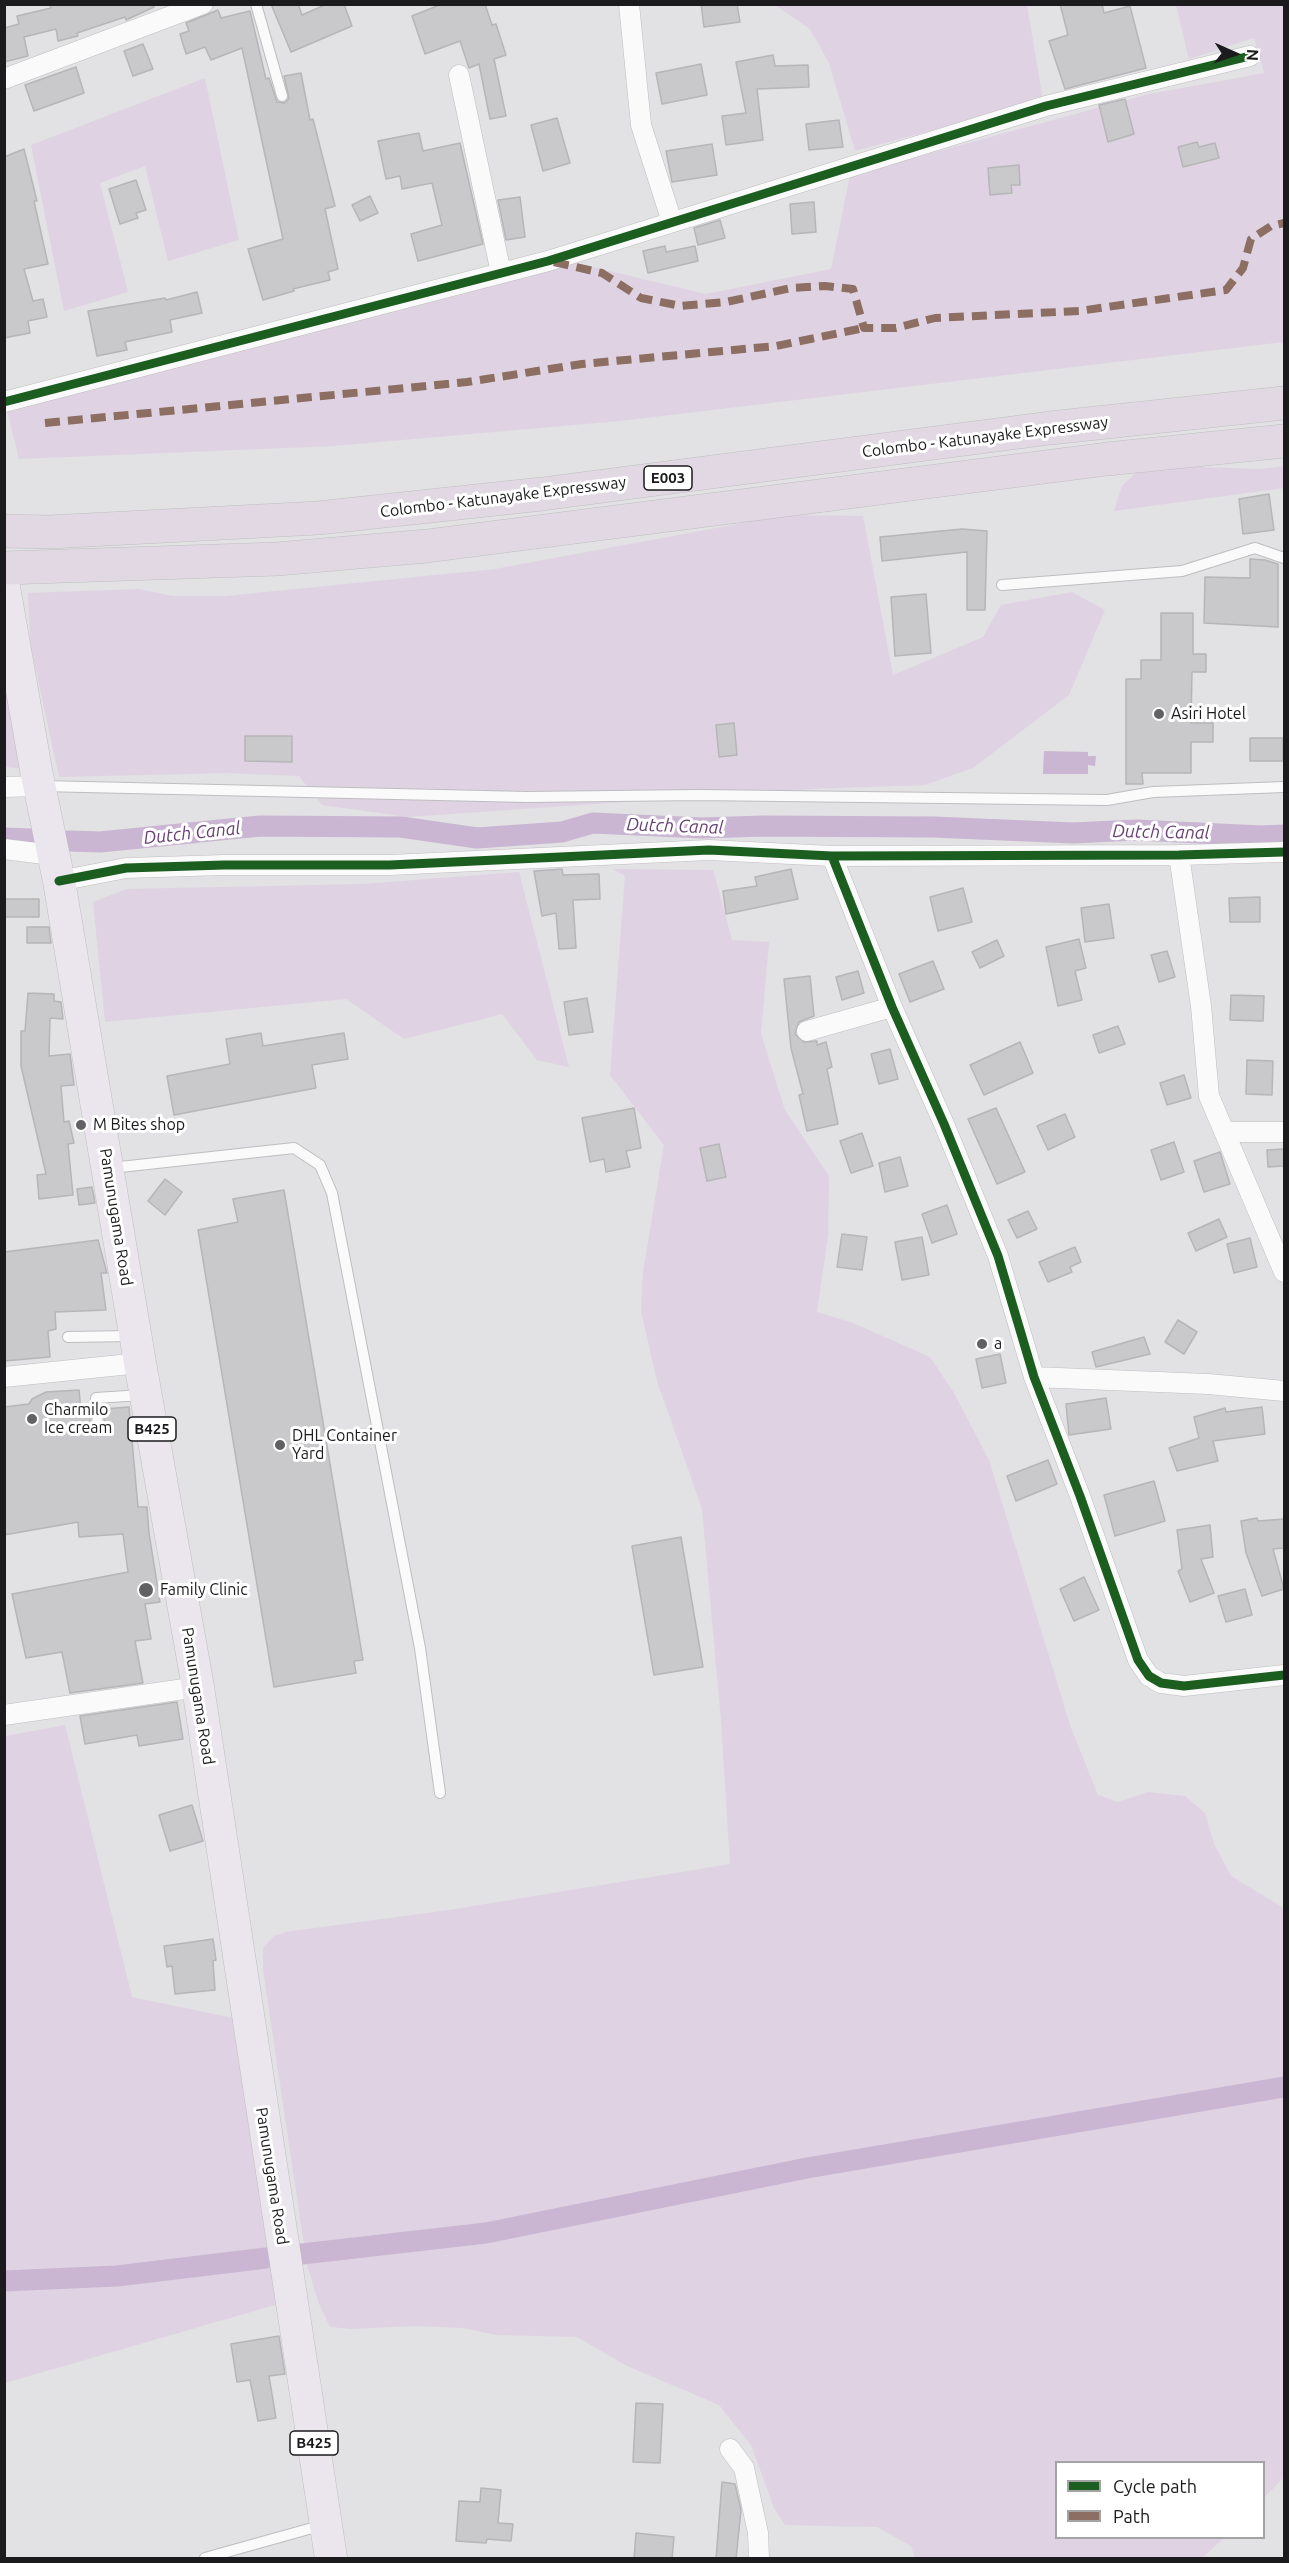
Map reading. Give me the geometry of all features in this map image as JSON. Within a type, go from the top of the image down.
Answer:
[{"type":"highway","name":"Colombo - Katunayake Expressway","points":[[4,531],[49,532],[318,518],[542,494],[1050,428],[1284,402]]},
{"type":"highway","name":"E003","points":[[4,568],[276,559],[428,546],[1107,459],[1284,441]]},
{"type":"main road","name":"Pamunugama Road","points":[[4,587],[56,868],[198,1687],[331,2559]]},
{"type":"street","points":[[4,79],[203,4]]},
{"type":"street","points":[[629,4],[641,125],[672,222]]},
{"type":"street","points":[[4,402],[501,273],[1046,106],[1250,56]]},
{"type":"street","points":[[459,75],[501,273]]},
{"type":"street","points":[[4,786],[40,786]]},
{"type":"street","points":[[4,849],[56,868],[390,865],[709,850],[832,856],[1179,855],[1284,852]]},
{"type":"street","points":[[1179,855],[1201,1005],[1209,1095],[1284,1272]]},
{"type":"street","points":[[832,856],[892,1007],[944,1124],[998,1256],[1034,1377],[1080,1496],[1138,1660],[1149,1676],[1161,1683],[1184,1686],[1284,1675]]},
{"type":"street","points":[[807,1031],[892,1007]]},
{"type":"street","points":[[1224,1132],[1284,1132]]},
{"type":"street","points":[[4,1377],[138,1349]]},
{"type":"street","points":[[1034,1377],[1208,1384],[1284,1391]]},
{"type":"street","points":[[4,1715],[198,1687]]},
{"type":"street","points":[[730,2449],[744,2468],[758,2533],[759,2559]]},
{"type":"lane","points":[[256,4],[282,96]]},
{"type":"lane","points":[[1002,585],[1182,571],[1255,548],[1284,558]]},
{"type":"lane","points":[[40,786],[527,797],[699,795],[1107,800],[1153,792],[1284,787]]},
{"type":"lane","points":[[108,1169],[294,1148],[320,1165],[332,1193],[420,1648],[440,1793]]},
{"type":"lane","points":[[68,1337],[138,1349]]},
{"type":"lane","points":[[98,1428],[96,1398],[146,1394]]},
{"type":"lane","points":[[205,2559],[326,2524]]},
{"type":"shaded area","points":[[775,5],[1027,5],[1043,100],[855,151],[829,63],[810,29]]},
{"type":"shaded area","points":[[1176,5],[1284,5],[1284,342],[620,421],[334,446],[19,459],[7,410],[563,260],[706,294],[831,269],[850,175],[1149,94],[1264,73],[1254,38],[1189,59]]},
{"type":"shaded area","points":[[205,78],[239,240],[168,261],[145,166],[100,183],[128,292],[64,311],[31,145]]},
{"type":"shaded area","points":[[1144,465],[1260,469],[1284,466],[1284,488],[1114,511],[1122,486]]},
{"type":"shaded area","points":[[786,515],[863,516],[893,675],[983,637],[1001,605],[1072,592],[1105,610],[1069,695],[973,768],[925,785],[811,789],[408,817],[322,805],[299,776],[226,773],[59,777],[30,643],[28,593],[138,589],[173,596],[226,596],[495,569]]},
{"type":"shaded area","points":[[5,669],[36,770],[5,767]]},
{"type":"shaded area","points":[[1044,751],[1088,752],[1088,756],[1096,756],[1095,766],[1088,765],[1088,774],[1043,774]]},
{"type":"shaded area","points":[[613,869],[713,870],[732,940],[769,942],[761,1034],[785,1110],[829,1176],[828,1236],[817,1312],[853,1323],[930,1357],[954,1393],[989,1460],[1071,1728],[1098,1795],[1118,1802],[1148,1792],[1185,1796],[1205,1813],[1214,1844],[1231,1876],[1284,1908],[1284,2477],[1265,2497],[1265,2461],[1055,2461],[1055,2539],[1223,2539],[1202,2558],[915,2558],[911,2546],[877,2527],[785,2525],[774,2508],[751,2445],[719,2405],[625,2365],[577,2337],[496,2335],[463,2328],[414,2326],[352,2329],[330,2327],[319,2304],[307,2265],[263,1970],[263,1948],[274,1936],[285,1932],[449,1910],[730,1864],[721,1721],[702,1509],[657,1381],[641,1311],[643,1272],[664,1145],[610,1075],[625,876]]},
{"type":"shaded area","points":[[519,872],[569,1067],[537,1060],[502,1014],[404,1039],[346,999],[105,1022],[93,902],[127,889],[362,884]]},
{"type":"shaded area","points":[[65,1725],[132,1997],[233,2018],[282,2303],[5,2383],[5,1736]]},
{"type":"building","points":[[50,4],[154,4],[154,7],[126,20],[125,17],[77,33],[78,36],[58,41],[56,29],[24,37],[28,56],[4,62],[4,28],[19,24],[17,16],[51,8]]},
{"type":"building","points":[[271,4],[298,4],[302,15],[327,4],[344,4],[352,26],[291,52]]},
{"type":"building","points":[[442,4],[485,4],[492,25],[496,24],[506,55],[494,59],[506,116],[490,119],[479,64],[469,68],[460,41],[425,54],[412,16]]},
{"type":"building","points":[[701,4],[737,4],[740,22],[704,27]]},
{"type":"building","points":[[1060,4],[1102,4],[1104,13],[1130,6],[1146,68],[1065,89],[1049,41],[1068,35]]},
{"type":"building","points":[[218,10],[221,18],[250,11],[266,79],[269,78],[277,102],[285,103],[289,98],[284,76],[301,73],[310,120],[313,119],[335,206],[325,209],[338,269],[328,272],[330,280],[293,289],[294,291],[263,300],[248,249],[283,239],[242,48],[211,60],[205,47],[186,54],[180,34],[189,31],[186,23]]},
{"type":"building","points":[[143,44],[153,69],[133,76],[124,51]]},
{"type":"building","points":[[773,55],[775,66],[808,65],[809,87],[757,89],[763,140],[726,145],[722,116],[746,113],[736,62]]},
{"type":"building","points":[[701,64],[707,95],[662,104],[656,73]]},
{"type":"building","points":[[76,67],[84,93],[34,111],[25,85]]},
{"type":"building","points":[[1125,99],[1134,134],[1108,142],[1099,105]]},
{"type":"building","points":[[557,118],[570,163],[543,171],[531,125]]},
{"type":"building","points":[[839,120],[843,147],[809,150],[806,124]]},
{"type":"building","points":[[419,133],[423,151],[460,143],[483,244],[418,261],[411,234],[442,225],[432,183],[402,189],[400,176],[386,179],[378,141]]},
{"type":"building","points":[[1197,142],[1199,147],[1215,143],[1219,158],[1183,167],[1178,147]]},
{"type":"building","points":[[712,144],[717,175],[672,182],[666,151]]},
{"type":"building","points":[[24,149],[37,201],[34,201],[48,264],[24,269],[33,301],[43,299],[47,317],[28,321],[30,333],[4,338],[4,157]]},
{"type":"building","points":[[1019,165],[1020,185],[1011,185],[1012,193],[990,195],[988,168]]},
{"type":"building","points":[[136,180],[146,210],[136,213],[138,218],[120,224],[109,189]]},
{"type":"building","points":[[370,196],[378,213],[360,221],[352,205]]},
{"type":"building","points":[[520,197],[525,237],[506,240],[498,200]]},
{"type":"building","points":[[814,202],[816,232],[792,234],[790,204]]},
{"type":"building","points":[[720,220],[725,238],[698,245],[694,228]]},
{"type":"building","points":[[665,246],[666,252],[695,246],[698,261],[648,273],[643,251]]},
{"type":"building","points":[[197,292],[202,313],[170,320],[172,332],[125,342],[127,350],[97,356],[88,311],[165,298],[166,300]]},
{"type":"building","points":[[1269,494],[1274,530],[1243,534],[1239,499]]},
{"type":"building","points":[[962,529],[987,531],[985,610],[967,610],[967,552],[882,561],[880,537]]},
{"type":"building","points":[[1250,559],[1278,564],[1278,627],[1204,623],[1205,577],[1250,578]]},
{"type":"building","points":[[926,594],[931,653],[895,656],[891,597]]},
{"type":"building","name":"Asiri Hotel","points":[[1161,613],[1193,613],[1193,654],[1206,654],[1206,672],[1192,672],[1191,723],[1213,723],[1213,742],[1191,742],[1191,773],[1142,773],[1143,784],[1126,784],[1126,679],[1141,679],[1141,660],[1161,660]]},
{"type":"building","points":[[734,723],[737,755],[719,757],[716,725]]},
{"type":"building","points":[[245,736],[292,736],[292,762],[245,761]]},
{"type":"building","points":[[1250,738],[1283,738],[1283,761],[1250,761]]},
{"type":"building","points":[[562,869],[563,875],[599,874],[600,899],[573,900],[576,948],[559,949],[556,913],[542,916],[534,871]]},
{"type":"building","points":[[791,869],[798,899],[726,914],[723,891],[757,886],[755,877]]},
{"type":"building","points":[[963,888],[972,922],[938,931],[930,897]]},
{"type":"building","points":[[1260,897],[1260,922],[1230,922],[1229,898]]},
{"type":"building","points":[[4,899],[39,899],[39,917],[4,917]]},
{"type":"building","points":[[1109,904],[1114,938],[1085,942],[1081,908]]},
{"type":"building","points":[[27,927],[49,927],[51,943],[27,943]]},
{"type":"building","points":[[1079,939],[1086,968],[1075,971],[1082,1000],[1058,1006],[1046,947]]},
{"type":"building","points":[[997,940],[1004,956],[980,968],[972,952]]},
{"type":"building","points":[[1167,951],[1175,977],[1159,982],[1151,955]]},
{"type":"building","points":[[933,961],[944,989],[910,1002],[899,974]]},
{"type":"building","points":[[858,971],[864,993],[842,1000],[836,977]]},
{"type":"building","points":[[810,976],[814,1016],[799,1022],[795,1034],[804,1042],[817,1041],[817,1045],[826,1042],[832,1067],[827,1069],[838,1124],[807,1131],[799,1095],[803,1094],[791,1048],[784,979]]},
{"type":"building","points":[[28,993],[54,994],[54,1001],[61,1002],[63,1019],[50,1018],[49,1056],[70,1054],[74,1085],[61,1086],[64,1122],[69,1121],[74,1143],[68,1144],[73,1195],[39,1199],[37,1175],[46,1174],[21,1066],[21,1031],[25,1031]]},
{"type":"building","points":[[1231,995],[1264,996],[1263,1021],[1230,1020]]},
{"type":"building","points":[[587,998],[593,1032],[569,1035],[564,1002]]},
{"type":"building","points":[[1118,1026],[1125,1044],[1099,1053],[1093,1035]]},
{"type":"building","points":[[261,1033],[263,1046],[344,1033],[348,1059],[312,1065],[316,1088],[174,1115],[167,1076],[230,1064],[226,1039]]},
{"type":"building","points":[[1020,1042],[1033,1073],[984,1095],[970,1065]]},
{"type":"building","points":[[890,1049],[898,1079],[879,1084],[871,1054]]},
{"type":"building","points":[[1247,1060],[1273,1061],[1272,1095],[1246,1094]]},
{"type":"building","points":[[1184,1075],[1191,1098],[1167,1105],[1160,1083]]},
{"type":"building","points":[[634,1108],[641,1148],[626,1151],[630,1167],[606,1172],[604,1159],[590,1162],[582,1118]]},
{"type":"building","points":[[996,1108],[1025,1172],[997,1184],[968,1119]]},
{"type":"building","points":[[1065,1114],[1075,1137],[1048,1150],[1037,1126]]},
{"type":"building","points":[[862,1133],[873,1166],[851,1173],[840,1141]]},
{"type":"building","points":[[1174,1142],[1184,1172],[1161,1180],[1151,1150]]},
{"type":"building","points":[[719,1144],[726,1177],[707,1181],[700,1148]]},
{"type":"building","points":[[1284,1149],[1284,1166],[1268,1167],[1267,1150]]},
{"type":"building","points":[[1220,1152],[1230,1184],[1204,1192],[1194,1161]]},
{"type":"building","points":[[900,1157],[908,1186],[885,1192],[879,1163]]},
{"type":"building","points":[[165,1179],[182,1192],[165,1215],[148,1201]]},
{"type":"building","points":[[92,1187],[95,1203],[79,1205],[77,1189]]},
{"type":"building","name":"DHL Container Yard","points":[[284,1190],[363,1660],[354,1661],[356,1673],[274,1687],[198,1230],[238,1222],[233,1199]]},
{"type":"building","points":[[947,1205],[957,1234],[932,1243],[922,1214]]},
{"type":"building","points":[[1028,1211],[1037,1229],[1017,1238],[1008,1220]]},
{"type":"building","points":[[1219,1219],[1227,1237],[1196,1251],[1188,1233]]},
{"type":"building","points":[[842,1234],[867,1237],[862,1270],[837,1267]]},
{"type":"building","points":[[922,1237],[929,1275],[902,1280],[895,1242]]},
{"type":"building","points":[[1250,1238],[1257,1267],[1234,1273],[1227,1244]]},
{"type":"building","points":[[98,1240],[107,1273],[101,1273],[106,1310],[55,1312],[56,1329],[48,1331],[50,1357],[4,1361],[4,1252]]},
{"type":"building","points":[[1075,1247],[1081,1262],[1070,1267],[1072,1272],[1048,1282],[1039,1262]]},
{"type":"building","points":[[1178,1320],[1197,1332],[1184,1354],[1165,1342]]},
{"type":"building","points":[[1144,1337],[1150,1354],[1096,1367],[1092,1352]]},
{"type":"building","points":[[1000,1354],[1006,1383],[982,1388],[976,1359]]},
{"type":"building","points":[[79,1390],[81,1411],[89,1410],[91,1429],[95,1435],[105,1431],[104,1409],[129,1407],[138,1507],[147,1507],[160,1602],[145,1604],[151,1639],[135,1641],[143,1683],[70,1693],[62,1652],[26,1658],[12,1594],[128,1572],[123,1534],[79,1537],[78,1522],[4,1535],[4,1407],[29,1404],[32,1399],[46,1392]]},
{"type":"building","points":[[1106,1398],[1111,1429],[1069,1435],[1066,1404]]},
{"type":"building","points":[[1262,1407],[1265,1434],[1213,1441],[1218,1461],[1177,1471],[1169,1448],[1199,1438],[1194,1417],[1225,1408],[1226,1412]]},
{"type":"building","points":[[1048,1460],[1057,1484],[1016,1501],[1007,1476]]},
{"type":"building","points":[[1154,1481],[1165,1521],[1115,1536],[1104,1495]]},
{"type":"building","points":[[1257,1518],[1258,1521],[1284,1519],[1284,1548],[1273,1549],[1284,1589],[1262,1596],[1246,1553],[1241,1521]]},
{"type":"building","points":[[1210,1525],[1213,1557],[1201,1559],[1214,1593],[1190,1602],[1178,1571],[1182,1569],[1177,1530]]},
{"type":"building","points":[[681,1537],[703,1667],[654,1675],[632,1546]]},
{"type":"building","points":[[1084,1577],[1099,1610],[1074,1621],[1060,1589]]},
{"type":"building","points":[[1245,1589],[1252,1615],[1226,1622],[1218,1596]]},
{"type":"building","points":[[177,1702],[183,1739],[139,1746],[137,1735],[85,1744],[80,1716]]},
{"type":"building","points":[[192,1805],[203,1841],[170,1851],[159,1815]]},
{"type":"building","points":[[213,1939],[216,1960],[213,1961],[215,1990],[175,1994],[172,1966],[167,1967],[164,1946]]},
{"type":"building","points":[[279,2336],[285,2374],[269,2376],[276,2418],[258,2421],[250,2380],[237,2382],[231,2344]]},
{"type":"building","points":[[636,2403],[663,2404],[660,2463],[633,2462]]},
{"type":"building","points":[[722,2482],[735,2484],[741,2510],[736,2559],[716,2559]]},
{"type":"building","points":[[481,2488],[501,2490],[498,2523],[513,2524],[511,2541],[487,2539],[486,2543],[456,2541],[459,2501],[480,2502]]},
{"type":"building","points":[[636,2533],[674,2537],[672,2559],[634,2559]]},
{"type":"waterway","name":"Dutch Canal","points":[[69,841],[100,842],[260,826],[401,827],[477,838],[562,832],[593,823],[702,828],[933,827],[1073,833],[1136,830],[1284,835]]},
{"type":"waterway","name":"Dutch Canal","points":[[4,838],[32,839]]},
{"type":"waterway","points":[[302,2254],[486,2233],[807,2168],[1284,2087]]},
{"type":"waterway","points":[[4,2281],[117,2276],[266,2258]]},
{"type":"marked path","points":[[554,262],[602,273],[641,298],[681,306],[726,302],[791,288],[825,286],[853,289],[864,328],[896,328],[935,318],[1079,311],[1226,290],[1243,268],[1251,239],[1271,226],[1284,223]]},
{"type":"marked path","points":[[45,423],[467,382],[582,364],[776,346],[864,328]]},
{"type":"cycle path","points":[[4,402],[548,261],[1046,106],[1250,56]]},
{"type":"cycle path","points":[[59,881],[126,868],[224,865],[390,865],[709,850],[832,856],[1179,855],[1284,852]]},
{"type":"cycle path","points":[[832,856],[892,1007],[944,1124],[998,1256],[1034,1377],[1080,1496],[1138,1660],[1149,1676],[1161,1683],[1184,1686],[1284,1675]]},
{"type":"place","name":"Asiri Hotel","points":[[1159,714]]},
{"type":"place","name":"M Bites shop","points":[[81,1125]]},
{"type":"place","name":"a","points":[[982,1344]]},
{"type":"place","name":"Charmilo Ice cream","points":[[32,1419]]},
{"type":"place","name":"DHL Container Yard","points":[[280,1445]]},
{"type":"place","name":"Family Clinic","points":[[146,1590]]}]
